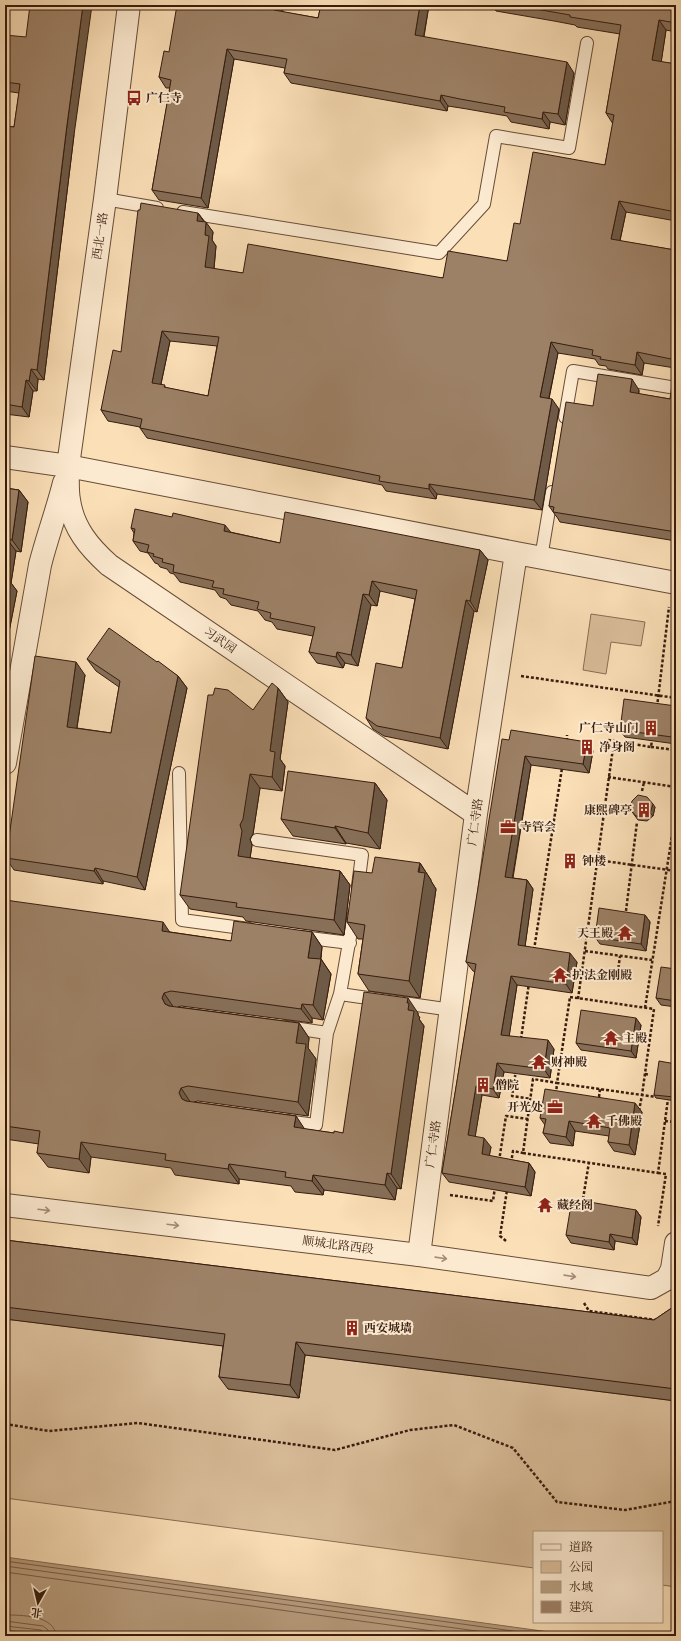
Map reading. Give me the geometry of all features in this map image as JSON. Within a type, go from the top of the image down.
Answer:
[{"type":"street","name":"西北一路","points":[[68,466],[105,199],[129,5]]},
{"type":"street","points":[[5,457],[68,466],[674,583]]},
{"type":"street","points":[[5,763],[40,565],[47,538],[58,508],[68,466]]},
{"type":"street","name":"习武园","points":[[68,466],[69,500],[74,518],[82,537],[109,565],[476,814]]},
{"type":"street","name":"广仁寺路","points":[[419,1255],[426,1192],[452,1010],[476,814],[516,553]]},
{"type":"street","name":"顺城北路西段","points":[[5,1206],[419,1255],[651,1288],[668,1279],[672,1269],[676,1243]]},
{"type":"lane","points":[[105,199],[439,253],[484,204],[496,136],[569,148],[587,43]]},
{"type":"lane","points":[[564,426],[573,371],[676,388]]},
{"type":"lane","points":[[541,558],[554,480]]},
{"type":"lane","points":[[179,773],[182,920],[258,931]]},
{"type":"lane","points":[[257,840],[362,855],[350,943],[340,994],[327,1033],[316,1125],[271,1119]]},
{"type":"lane","points":[[289,935],[350,943]]},
{"type":"lane","points":[[340,994],[452,1010]]},
{"type":"lane","points":[[273,1025],[327,1033]]},
{"type":"path","points":[[657,710],[674,583]]},
{"type":"path","points":[[497,672],[676,698]]},
{"type":"path","points":[[651,747],[653,733]]},
{"type":"path","points":[[566,745],[567,735]]},
{"type":"path","points":[[608,740],[676,750]]},
{"type":"path","points":[[578,998],[614,741]]},
{"type":"path","points":[[534,956],[564,761]]},
{"type":"path","points":[[608,777],[676,787]]},
{"type":"path","points":[[642,791],[644,782]]},
{"type":"path","points":[[645,1008],[676,810]]},
{"type":"path","points":[[626,911],[637,822]]},
{"type":"path","points":[[583,858],[676,871]]},
{"type":"path","points":[[585,951],[652,960]]},
{"type":"path","points":[[617,978],[620,956]]},
{"type":"path","points":[[575,974],[581,975]]},
{"type":"path","points":[[520,1042],[530,979]]},
{"type":"path","points":[[648,984],[654,985]]},
{"type":"path","points":[[555,1098],[570,997],[654,1009],[639,1111]]},
{"type":"path","points":[[551,1060],[560,1062]]},
{"type":"path","points":[[517,1065],[512,1096],[531,1099]]},
{"type":"path","points":[[645,1074],[650,1075]]},
{"type":"path","points":[[523,1153],[534,1079],[642,1095],[668,1099],[658,1173]]},
{"type":"path","points":[[599,1097],[600,1089]]},
{"type":"path","points":[[499,1162],[506,1116],[528,1119]]},
{"type":"path","points":[[665,1121],[676,1122]]},
{"type":"path","points":[[511,1167],[513,1151],[666,1174],[658,1228]]},
{"type":"path","points":[[584,1199],[589,1162]]},
{"type":"path","points":[[508,1182],[500,1236],[504,1241],[512,1242]]},
{"type":"path","points":[[426,1192],[493,1201],[495,1186]]},
{"type":"path","points":[[584,1303],[589,1311],[661,1320]]},
{"type":"path","points":[[5,1424],[49,1431],[138,1423],[335,1450],[410,1430],[454,1425],[513,1448],[557,1502],[625,1510],[676,1501]]},
{"type":"green space","points":[[591,614],[645,622],[641,646],[611,642],[606,674],[583,670]]},
{"type":"green space","points":[[5,1319],[233,1347],[228,1389],[299,1398],[305,1355],[676,1401],[676,1587],[663,1585],[663,1531],[533,1531],[533,1568],[5,1498]]},
{"type":"water","points":[[5,1557],[578,1636],[56,1636],[5,1630]]},
{"type":"building","points":[[30,5],[83,5],[37,370],[31,369],[29,381],[26,380],[22,407],[5,404],[5,126],[14,127],[20,84],[5,82],[5,35],[26,37]]},
{"type":"building","points":[[177,5],[275,5],[274,10],[318,18],[321,5],[420,5],[415,35],[567,62],[558,114],[543,112],[542,119],[504,112],[505,107],[441,95],[440,101],[284,73],[287,59],[227,49],[201,198],[152,190],[171,80],[159,77],[164,51],[169,52]]},
{"type":"building","points":[[513,5],[676,5],[676,23],[659,20],[652,60],[676,64],[676,212],[619,201],[611,239],[675,250],[676,242],[676,360],[637,352],[635,365],[600,359],[601,357],[592,355],[593,350],[551,342],[540,397],[552,399],[534,500],[429,484],[429,489],[379,481],[380,476],[140,428],[142,419],[101,410],[113,350],[121,352],[138,210],[140,210],[141,203],[198,213],[197,221],[206,222],[205,235],[209,236],[205,267],[243,273],[248,244],[443,278],[448,251],[507,261],[514,223],[520,224],[533,152],[605,165],[614,115],[606,113],[621,25],[570,17],[570,15]],"holes":[[[162,331],[219,337],[208,396],[152,383]]]},
{"type":"building","points":[[676,360],[676,378],[674,373]]},
{"type":"building","points":[[598,374],[632,379],[630,392],[670,399],[672,384],[676,379],[676,532],[553,512],[554,507],[549,506],[566,402],[593,406]]},
{"type":"building","points":[[5,488],[19,490],[12,540],[7,539],[5,555]]},
{"type":"building","points":[[135,509],[172,517],[173,513],[225,525],[224,531],[280,543],[285,512],[480,550],[470,601],[466,600],[440,738],[377,726],[366,718],[376,663],[402,668],[417,590],[372,581],[369,595],[363,594],[351,655],[337,652],[336,657],[309,652],[315,627],[270,618],[271,613],[257,609],[259,602],[223,594],[224,589],[212,587],[214,581],[173,572],[174,565],[162,562],[163,559],[153,556],[154,554],[147,552],[149,545],[133,541],[135,529],[131,528]]},
{"type":"building","points":[[5,578],[8,579],[5,596]]},
{"type":"building","points":[[109,628],[178,676],[137,877],[95,868],[94,871],[6,858],[35,656],[76,662],[67,727],[111,733],[120,681],[87,659]]},
{"type":"building","points":[[272,683],[278,688],[270,751],[275,752],[272,777],[250,774],[243,819],[240,825],[242,831],[238,856],[340,871],[334,920],[236,907],[237,903],[180,895],[208,695],[213,695],[215,688],[228,690],[253,710]]},
{"type":"building","name":"广仁寺山门","points":[[624,699],[676,706],[672,737],[620,730]]},
{"type":"building","points":[[511,730],[587,742],[583,764],[525,756],[505,877],[527,880],[518,945],[570,953],[566,984],[511,976],[501,1035],[548,1040],[544,1069],[497,1063],[493,1089],[476,1086],[468,1135],[484,1138],[482,1154],[529,1163],[525,1187],[442,1173],[476,964],[466,962],[502,739],[509,740]]},
{"type":"building","points":[[288,771],[375,783],[368,833],[335,826],[335,828],[281,819]]},
{"type":"building","name":"康熙碑亭","points":[[638,795],[647,797],[653,804],[650,813],[644,817],[636,816],[630,809],[632,801]]},
{"type":"building","points":[[375,857],[420,863],[418,872],[425,873],[409,981],[358,974],[365,925],[347,922],[354,871],[372,873]]},
{"type":"building","points":[[5,900],[163,922],[162,931],[231,941],[234,921],[312,932],[308,958],[321,959],[313,1005],[302,1004],[301,1009],[171,991],[164,993],[162,998],[165,1004],[169,1006],[299,1023],[296,1043],[306,1044],[298,1102],[188,1086],[181,1088],[179,1093],[182,1099],[186,1101],[296,1116],[294,1127],[343,1133],[364,992],[408,998],[408,1010],[414,1011],[391,1174],[387,1173],[385,1185],[313,1175],[312,1181],[285,1177],[286,1172],[229,1164],[228,1169],[165,1160],[166,1154],[81,1142],[79,1159],[37,1153],[40,1131],[5,1126]]},
{"type":"building","name":"天王殿","points":[[599,908],[645,915],[641,944],[595,937]]},
{"type":"building","points":[[661,967],[676,969],[676,1001],[656,998]]},
{"type":"building","name":"主殿","points":[[581,1010],[636,1018],[631,1051],[576,1043]]},
{"type":"building","points":[[659,1061],[676,1064],[676,1087],[674,1097],[654,1095]]},
{"type":"building","name":"千佛殿","points":[[545,1089],[635,1103],[629,1145],[608,1142],[610,1128],[569,1121],[566,1137],[543,1133],[546,1119],[540,1118]]},
{"type":"building","points":[[572,1199],[636,1210],[632,1238],[610,1234],[609,1242],[566,1235]]},
{"type":"building","name":"西安城墙","points":[[5,1240],[654,1320],[676,1305],[676,1389],[296,1342],[290,1385],[219,1377],[225,1334],[5,1307]]},
{"type":"building","points":[[676,1423],[676,1440],[674,1439]]},
{"type":"place","name":"广仁寺","points":[[134,98]]},
{"type":"place","name":"广仁寺山门","points":[[651,728]]},
{"type":"place","name":"净身阁","points":[[587,747]]},
{"type":"place","name":"康熙碑亭","points":[[644,810]]},
{"type":"place","name":"寺管会","points":[[508,827]]},
{"type":"place","name":"钟楼","points":[[570,861]]},
{"type":"place","name":"天王殿","points":[[625,933]]},
{"type":"place","name":"护法金刚殿","points":[[560,975]]},
{"type":"place","name":"主殿","points":[[611,1038]]},
{"type":"place","name":"财神殿","points":[[539,1062]]},
{"type":"place","name":"僧院","points":[[483,1085]]},
{"type":"place","name":"开光处","points":[[555,1107]]},
{"type":"place","name":"千佛殿","points":[[594,1121]]},
{"type":"place","name":"藏经阁","points":[[545,1205]]},
{"type":"place","name":"西安城墙","points":[[352,1328]]}]
